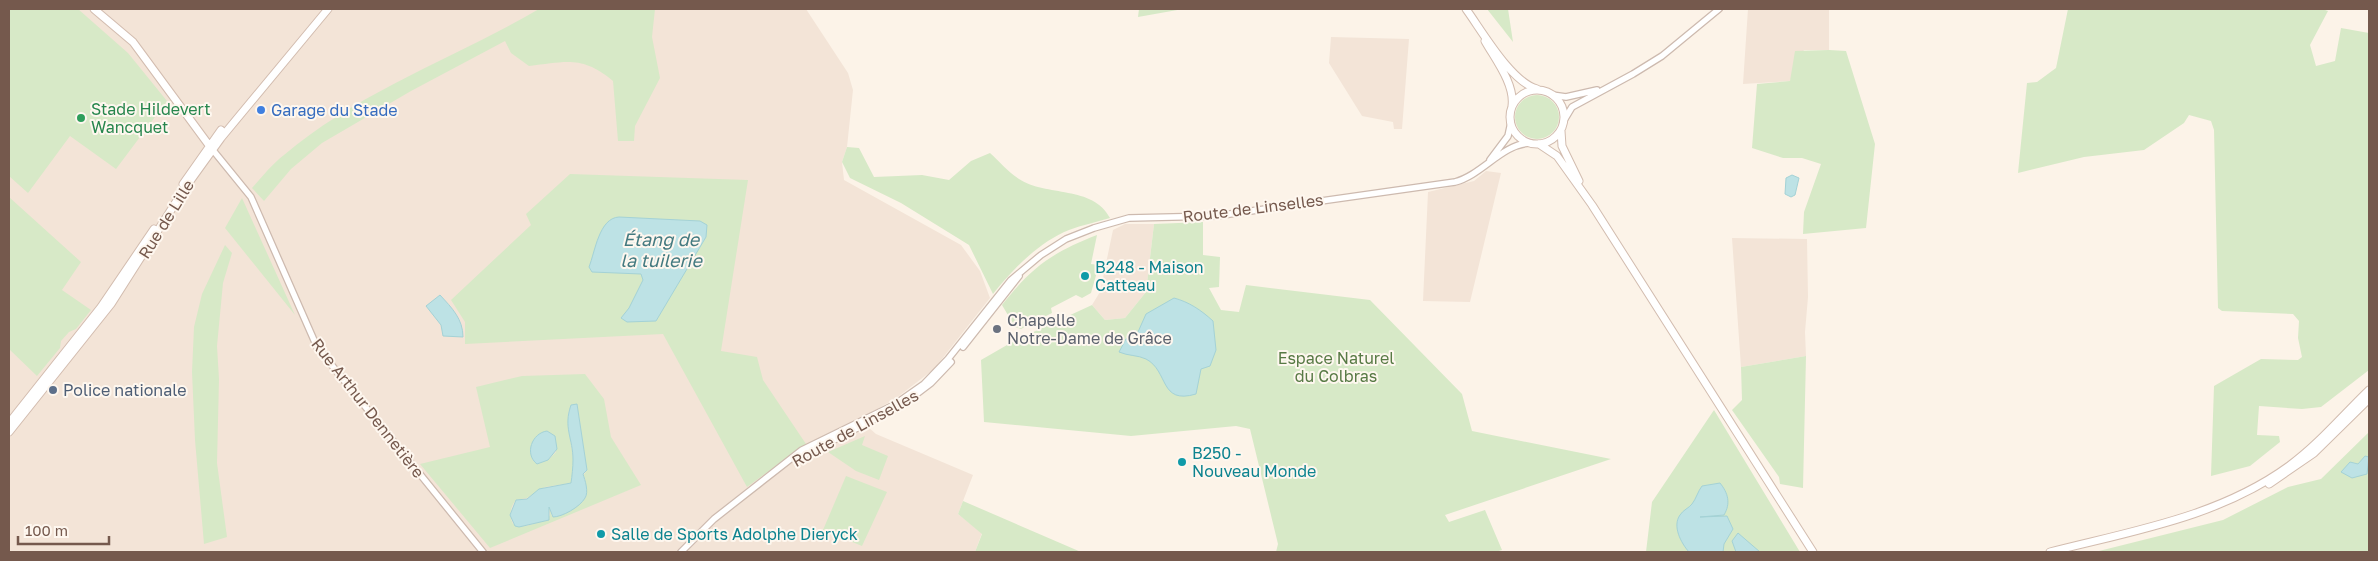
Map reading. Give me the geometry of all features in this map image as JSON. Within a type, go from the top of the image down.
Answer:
[{"type":"main road","points":[[94,9],[133,42],[211,147]]},
{"type":"main road","name":"Rue de Lille","points":[[9,423],[107,300],[211,147],[323,9]]},
{"type":"main road","name":"Rue de Lille","points":[[9,432],[110,304],[211,147],[328,9]]},
{"type":"main road","points":[[1467,11],[1517,78],[1526,85],[1552,95],[1562,108],[1563,125],[1560,137],[1562,146],[1592,205]]},
{"type":"main road","points":[[1467,11],[1508,84],[1512,96],[1511,122],[1518,136],[1530,143],[1539,144],[1553,139],[1563,125]]},
{"type":"main road","points":[[1512,109],[1516,100],[1524,94],[1533,91],[1543,91]]},
{"type":"main road","points":[[1539,144],[1557,156],[1592,205],[1813,552]]},
{"type":"main road","points":[[2204,511],[2235,498],[2288,466],[2326,434],[2369,390]]},
{"type":"main road","points":[[2050,552],[2204,511],[2236,500],[2289,472],[2326,442],[2369,399]]},
{"type":"main road","points":[[1800,534],[1809,552]]},
{"type":"street","points":[[1563,125],[1572,107],[1662,56],[1719,9]]},
{"type":"street","points":[[1552,95],[1566,97],[1606,87]]},
{"type":"street","name":"Route de Linselles","points":[[1486,166],[1508,136],[1511,122]]},
{"type":"street","name":"Route de Linselles","points":[[777,472],[806,448],[883,411],[924,384],[948,359],[1004,287],[1027,267],[1066,239],[1121,220],[1216,216],[1461,180],[1516,146],[1530,143]]},
{"type":"street","name":"Rue Arthur Dennetière","points":[[211,147],[251,197],[317,347],[483,552]]},
{"type":"street","name":"Route de Linselles","points":[[681,552],[735,502],[777,472],[817,447],[885,415],[931,384],[1027,267]]},
{"type":"shaded area","points":[[9,9],[806,9],[848,73],[853,90],[847,147],[842,162],[844,180],[961,245],[980,271],[990,298],[934,369],[895,399],[859,419],[876,434],[973,475],[958,514],[982,533],[975,552],[9,552]]},
{"type":"shaded area","points":[[1748,9],[1829,9],[1829,50],[1804,50],[1790,81],[1743,84]]},
{"type":"shaded area","points":[[1331,37],[1409,39],[1402,129],[1394,129],[1393,122],[1362,116],[1329,63]]},
{"type":"shaded area","points":[[1486,171],[1501,173],[1470,302],[1423,301],[1428,192],[1474,181]]},
{"type":"shaded area","points":[[1125,224],[1154,224],[1146,292],[1125,318],[1105,320],[1092,305],[1100,292],[1113,230]]},
{"type":"shaded area","points":[[1732,238],[1807,239],[1806,356],[1741,367]]},
{"type":"green space","name":"Stade Hildevert Wancquet","points":[[9,9],[78,9],[128,53],[167,101],[116,169],[70,136],[28,193],[9,176]]},
{"type":"green space","points":[[539,9],[655,9],[652,37],[660,78],[635,126],[634,141],[618,141],[613,81],[592,67],[573,62],[529,66],[511,53],[505,41],[411,91],[322,143],[291,169],[264,201],[252,188],[280,159],[313,132],[344,112],[408,76]]},
{"type":"green space","points":[[1139,9],[1183,9],[1138,17]]},
{"type":"green space","points":[[1487,9],[1508,9],[1513,42]]},
{"type":"green space","points":[[2068,9],[2322,9],[2328,11],[2310,45],[2316,66],[2335,61],[2341,28],[2369,33],[2369,370],[2321,407],[2302,409],[2259,406],[2257,435],[2279,436],[2280,442],[2250,466],[2211,476],[2214,386],[2261,359],[2298,360],[2302,357],[2298,338],[2299,321],[2293,314],[2222,311],[2218,308],[2214,130],[2211,121],[2189,115],[2184,123],[2144,150],[2084,157],[2018,173],[2027,83],[2037,82],[2056,68]]},
{"type":"green space","points":[[1795,51],[1846,51],[1875,144],[1866,228],[1803,234],[1804,212],[1821,164],[1802,158],[1783,158],[1752,148],[1757,84],[1790,81]]},
{"type":"green space","points":[[1541,95],[1553,101],[1558,108],[1558,126],[1553,133],[1546,138],[1533,139],[1525,136],[1518,129],[1515,113],[1518,105],[1525,98]]},
{"type":"green space","points":[[847,147],[859,148],[874,177],[922,175],[949,180],[971,161],[990,153],[1019,179],[1042,188],[1081,196],[1102,208],[1110,218],[1069,230],[1047,242],[1027,257],[993,294],[969,245],[901,203],[850,178],[842,162]]},
{"type":"green space","points":[[570,174],[748,180],[721,351],[757,357],[763,380],[806,444],[747,487],[663,334],[465,344],[465,322],[451,300],[531,225],[526,214]]},
{"type":"green space","points":[[9,197],[81,262],[62,290],[91,310],[76,329],[69,332],[61,341],[60,348],[37,376],[9,349]]},
{"type":"green space","points":[[242,198],[295,315],[225,228]]},
{"type":"green space","name":"Espace Naturel du Colbras","points":[[1203,222],[1203,255],[1220,257],[1219,287],[1209,288],[1221,310],[1239,312],[1246,285],[1370,300],[1462,394],[1472,431],[1611,459],[1445,515],[1449,522],[1485,510],[1502,550],[1495,552],[1276,552],[1278,544],[1250,429],[1236,426],[1131,436],[984,422],[981,360],[1014,341],[1092,305],[1105,320],[1125,318],[1146,292],[1154,224]]},
{"type":"green space","points":[[1097,235],[1091,264],[1099,265],[1091,293],[1082,298],[1076,295],[1051,308],[1052,313],[1021,329],[1015,327],[1002,305],[1013,292],[1044,262],[1067,248]]},
{"type":"green space","points":[[225,245],[232,253],[223,283],[217,346],[219,379],[217,463],[227,537],[204,544],[195,440],[192,372],[194,327],[202,294]]},
{"type":"green space","points":[[1806,356],[1803,488],[1780,484],[1779,477],[1732,410],[1742,400],[1741,367]]},
{"type":"green space","points":[[585,374],[604,399],[611,437],[641,485],[490,548],[420,464],[490,447],[476,387],[522,376]],"holes":[[[577,404],[587,470],[583,476],[585,479],[586,497],[567,513],[552,516],[549,507],[550,515],[547,520],[526,526],[513,524],[511,512],[516,500],[527,498],[545,487],[571,483],[573,462],[568,417],[569,410]],[[547,431],[555,436],[556,452],[548,460],[534,462],[532,458]]]},
{"type":"green space","points":[[1714,410],[1800,552],[1646,552],[1652,502]]},
{"type":"green space","points":[[2369,432],[2369,552],[2095,552],[2223,520],[2288,487],[2321,479]]},
{"type":"green space","points":[[865,436],[862,445],[888,456],[879,480],[856,471],[828,452]]},
{"type":"green space","points":[[846,476],[887,492],[862,546],[823,530]]},
{"type":"green space","points":[[963,501],[1081,552],[975,552],[982,534],[958,514]]},
{"type":"water","points":[[1792,175],[1799,178],[1795,195],[1791,197],[1785,194],[1786,178]]},
{"type":"water","name":"Étang de la tuilerie","points":[[619,217],[700,221],[707,225],[706,237],[656,321],[627,322],[621,318],[629,308],[643,280],[641,274],[592,272],[589,267],[602,229],[612,219]]},
{"type":"water","points":[[440,295],[453,309],[459,319],[463,337],[443,336],[441,325],[426,306]]},
{"type":"water","points":[[1174,298],[1195,307],[1213,321],[1216,350],[1210,366],[1201,369],[1196,394],[1184,396],[1176,395],[1170,391],[1153,364],[1146,359],[1119,352],[1126,339],[1138,332],[1146,314]]},
{"type":"water","points":[[577,404],[587,470],[583,474],[587,489],[585,498],[570,511],[553,517],[549,507],[549,520],[519,527],[515,526],[510,515],[516,500],[527,499],[539,489],[571,483],[573,452],[568,420],[571,405]]},
{"type":"water","points":[[547,431],[555,436],[557,449],[548,460],[537,464],[533,460],[530,450],[537,436]]},
{"type":"water","points":[[2365,456],[2369,457],[2367,474],[2352,478],[2341,472],[2350,462],[2358,464]]},
{"type":"water","points":[[1720,483],[1728,498],[1724,515],[1700,517],[1727,516],[1733,529],[1724,544],[1723,552],[1689,552],[1678,534],[1678,519],[1681,513],[1692,504],[1702,486]]},
{"type":"water","points":[[1738,533],[1760,552],[1736,552],[1732,541]]},
{"type":"place","name":"Garage du Stade","points":[[261,110]]},
{"type":"place","name":"Stade Hildevert Wancquet","points":[[81,118]]},
{"type":"place","name":"B248 - Maison Catteau","points":[[1085,276]]},
{"type":"place","name":"Chapelle Notre-Dame de Grâce","points":[[997,329]]},
{"type":"place","name":"Police nationale","points":[[53,390]]},
{"type":"place","name":"B250 - Nouveau Monde","points":[[1182,462]]},
{"type":"place","name":"Salle de Sports Adolphe Dieryck","points":[[601,534]]}]
